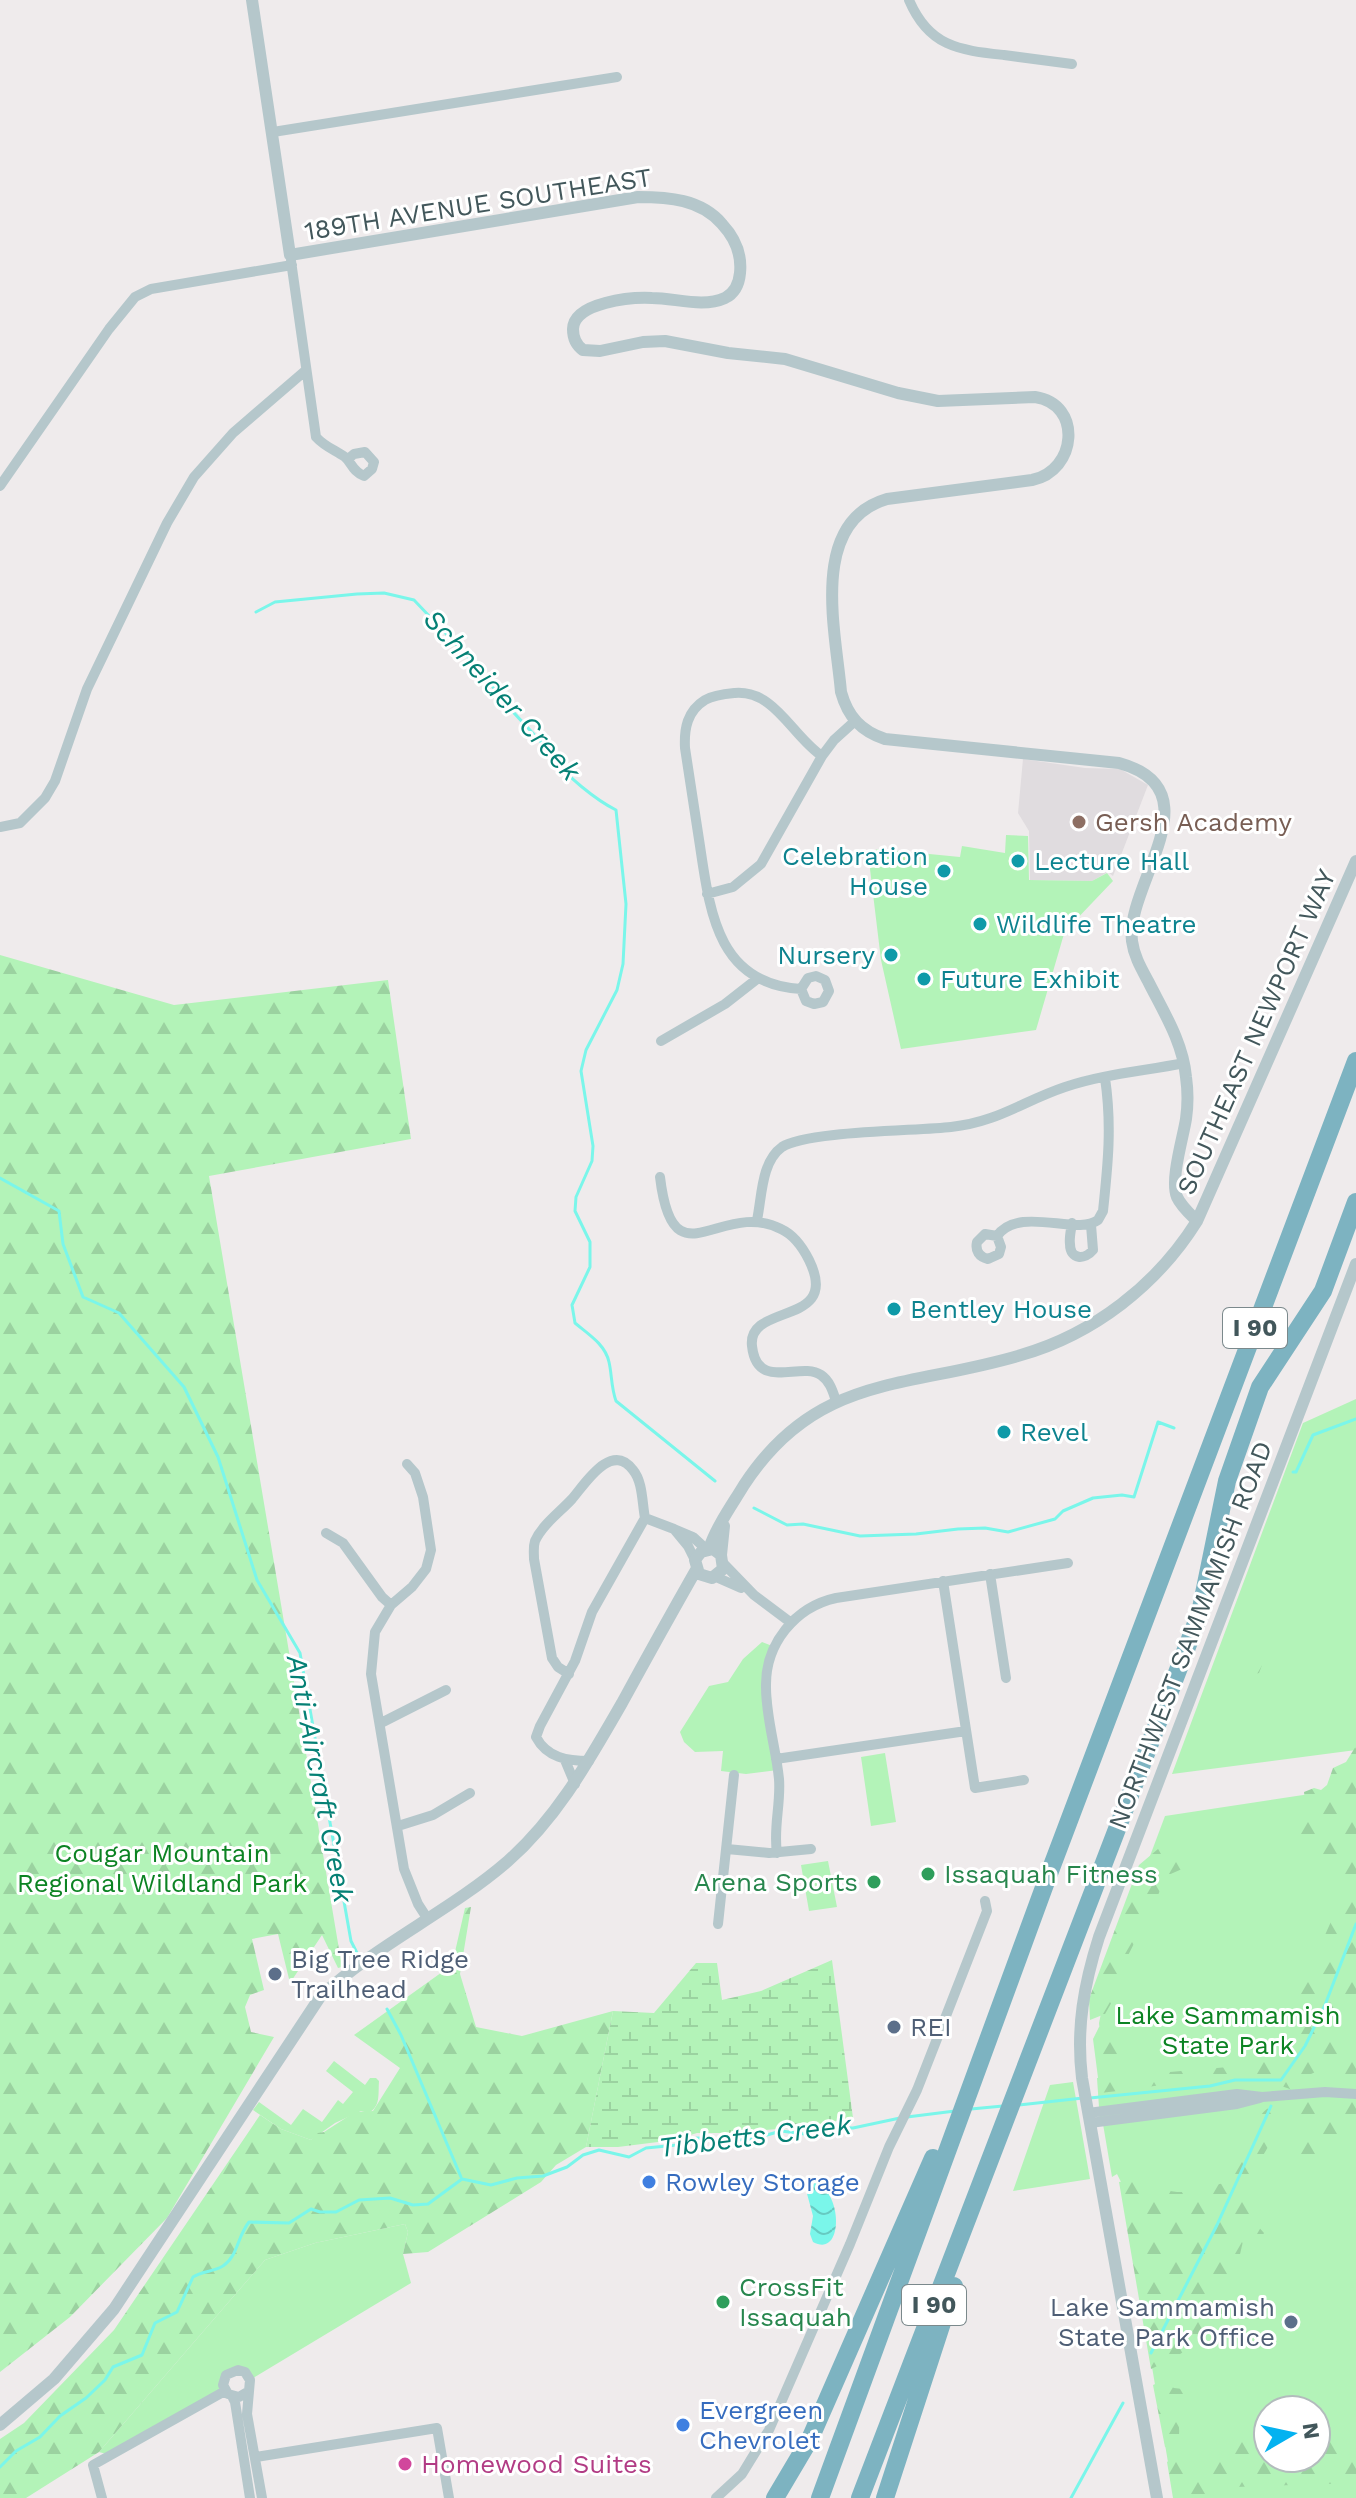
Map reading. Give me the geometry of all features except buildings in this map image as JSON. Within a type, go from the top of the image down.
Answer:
[{"type":"highway","name":"I 90","points":[[820,2498],[959,2108],[1019,1961],[1356,1061]]},
{"type":"highway","name":"I 90","points":[[860,2498],[1200,1613],[1227,1481],[1260,1387],[1323,1291],[1356,1202]]},
{"type":"highway","points":[[885,2498],[1012,2102]]},
{"type":"highway","points":[[775,2498],[810,2439],[959,2108]]},
{"type":"highway","points":[[878,2498],[925,2371]]},
{"type":"street","points":[[253,0],[316,437],[327,448],[348,459]]},
{"type":"street","points":[[909,0],[926,28],[948,45],[970,51],[1072,64]]},
{"type":"street","points":[[273,132],[617,77]]},
{"type":"street","name":"189TH AVENUE SOUTHEAST","points":[[0,486],[91,353],[135,297],[151,289],[291,260],[638,197],[686,201],[713,214],[731,236],[740,258],[738,284],[734,291],[722,299],[699,302],[651,298],[602,304],[582,312],[574,324],[578,346],[590,351],[665,341],[728,353],[785,359],[898,393],[938,401],[1043,399],[1061,412],[1068,432],[1061,461],[1043,478],[878,502],[851,521],[838,544],[833,597],[841,692],[844,704],[855,721]]},
{"type":"street","points":[[0,827],[20,823],[45,798],[55,781],[87,689],[179,501],[194,477],[233,433],[305,371]]},
{"type":"street","points":[[801,989],[778,987],[757,979],[743,968],[725,944],[713,919],[685,748],[688,719],[708,698],[729,693],[752,693],[767,701],[822,756]]},
{"type":"street","points":[[707,894],[733,887],[761,864],[822,756],[855,721],[875,735],[895,740],[1131,767],[1150,779],[1164,807],[1163,828],[1157,854],[1135,909],[1132,942],[1137,960],[1168,1021],[1184,1063],[1186,1115],[1175,1189],[1181,1204],[1197,1221]]},
{"type":"street","name":"SOUTHEAST NEWPORT WAY","points":[[678,1607],[696,1565],[757,1465],[781,1438],[815,1412],[836,1401],[885,1386],[1024,1355],[1071,1334],[1134,1295],[1174,1254],[1197,1221],[1356,861]]},
{"type":"street","points":[[661,1041],[725,1004],[757,979]]},
{"type":"street","points":[[757,1220],[771,1157],[788,1143],[813,1138],[953,1127],[1007,1113],[1062,1088],[1184,1063]]},
{"type":"street","points":[[997,1236],[1007,1227],[1022,1223],[1046,1221],[1091,1225],[1098,1220],[1103,1211],[1110,1137],[1105,1078]]},
{"type":"street","points":[[660,1177],[665,1210],[681,1231],[697,1235],[732,1222],[757,1220],[781,1229],[797,1242],[812,1267],[815,1279],[813,1295],[803,1308],[777,1316],[758,1327],[752,1346],[758,1362],[770,1372],[814,1371],[826,1379],[836,1401]]},
{"type":"street","points":[[1072,1223],[1070,1249],[1074,1256],[1081,1258],[1093,1250],[1091,1225]]},
{"type":"street","name":"NORTHWEST SAMMAMISH ROAD","points":[[1157,2498],[1084,2089],[1080,2047],[1082,2007],[1099,1937],[1356,1264]]},
{"type":"street","points":[[569,1674],[558,1667],[552,1658],[534,1544],[540,1532],[601,1465],[614,1461],[627,1464],[635,1472],[645,1518],[592,1612],[569,1674],[536,1737],[541,1746],[565,1760],[589,1761]]},
{"type":"street","points":[[407,1464],[415,1473],[423,1497],[431,1550],[426,1569],[412,1587],[391,1605],[375,1632],[371,1674],[404,1869],[427,1918]]},
{"type":"street","points":[[0,2425],[54,2379],[114,2309],[309,2016],[376,1954],[508,1860],[547,1821],[575,1784],[678,1607],[720,1574],[726,1515]]},
{"type":"street","points":[[645,1518],[693,1537],[723,1559],[754,1595],[790,1622]]},
{"type":"street","points":[[674,1529],[688,1546],[696,1565],[712,1578],[754,1595]]},
{"type":"street","points":[[326,1533],[343,1543],[391,1605]]},
{"type":"street","points":[[777,1853],[775,1837],[780,1796],[766,1680],[770,1658],[790,1622],[827,1600],[1068,1563]]},
{"type":"street","points":[[990,1574],[1006,1678]]},
{"type":"street","points":[[943,1581],[975,1788],[1024,1780]]},
{"type":"street","points":[[381,1723],[446,1690]]},
{"type":"street","points":[[776,1759],[966,1731]]},
{"type":"street","points":[[565,1760],[575,1784]]},
{"type":"street","points":[[718,1924],[734,1775]]},
{"type":"street","points":[[398,1826],[433,1815],[470,1793]]},
{"type":"street","points":[[727,1849],[777,1853],[811,1849]]},
{"type":"street","points":[[716,2498],[742,2474],[769,2430],[907,2113],[987,1911],[985,1901]]},
{"type":"street","points":[[1088,2114],[1237,2094],[1262,2097],[1325,2092],[1356,2094]]},
{"type":"street","points":[[250,2498],[235,2402],[223,2382],[226,2375],[238,2370],[248,2376],[251,2384],[247,2414],[262,2498]]},
{"type":"street","points":[[102,2498],[93,2465],[228,2393],[239,2397],[249,2391]]},
{"type":"street","points":[[256,2457],[437,2428],[449,2498]]},
{"type":"shaded area","name":"Gersh Academy","points":[[1023,759],[1085,768],[1120,769],[1148,785],[1113,876],[1108,872],[1092,881],[1030,880],[1029,831],[1018,813]]},
{"type":"green space","points":[[1006,835],[1028,836],[1029,880],[1092,881],[1107,873],[1113,881],[1066,927],[1036,1030],[901,1049],[881,960],[870,869],[873,851],[960,857],[962,846],[1005,853]]},
{"type":"green space","name":"Cougar Mountain Regional Wildland Park","points":[[0,955],[174,1005],[388,980],[411,1139],[209,1176],[342,1967],[338,1968],[322,1935],[290,1983],[278,1934],[252,1939],[264,1990],[250,1995],[245,2007],[251,2032],[274,2037],[167,2218],[70,2317],[0,2372]]},
{"type":"green space","points":[[1356,1399],[1356,1750],[1172,1774],[1303,1423]]},
{"type":"green space","points":[[762,1642],[775,1647],[768,1665],[778,1770],[746,1774],[721,1771],[723,1751],[695,1752],[684,1742],[680,1732],[709,1686],[728,1682],[743,1659]]},
{"type":"green space","points":[[1242,1654],[1252,1658],[1258,1656],[1262,1665],[1259,1673],[1243,1677],[1236,1675],[1234,1664]]},
{"type":"green space","points":[[1356,1746],[1356,1993],[1353,2014],[1343,2034],[1348,2049],[1356,2051],[1356,2077],[1335,2077],[1320,2070],[1311,2074],[1294,2091],[1274,2084],[1226,2080],[1100,2093],[1093,2039],[1099,2027],[1106,2025],[1124,2044],[1117,2058],[1123,2076],[1252,2065],[1266,2060],[1273,2051],[1338,1906],[1342,1900],[1347,1901],[1354,1891],[1320,1860],[1306,1855],[1295,1843],[1299,1823],[1307,1817],[1304,1792],[1314,1788],[1321,1790],[1327,1785],[1333,1768],[1346,1762]]},
{"type":"green space","points":[[885,1753],[896,1822],[871,1826],[861,1757]]},
{"type":"green space","name":"Lake Sammamish State Park","points":[[1356,1787],[1356,2498],[1174,2498],[1121,2182],[1117,2174],[1112,2177],[1103,2124],[1100,2122],[1097,2078],[1104,2077],[1099,2023],[1114,1952],[1165,1816]]},
{"type":"green space","points":[[1187,1836],[1195,1839],[1189,1866],[1166,1876],[1156,1900],[1162,1902],[1163,1909],[1148,1916],[1115,1981],[1113,2000],[1105,2014],[1090,2020],[1089,1999],[1139,1865],[1158,1849]]},
{"type":"green space","points":[[828,1861],[837,1907],[809,1911],[801,1865]]},
{"type":"green space","points":[[471,1907],[460,1974],[476,2027],[522,2036],[613,2011],[586,2147],[556,2165],[541,2182],[428,2252],[403,2254],[408,2232],[405,2224],[315,2243],[265,2260],[99,2452],[26,2498],[0,2498],[0,2439],[24,2423],[114,2330],[260,2115],[281,2129],[311,2140],[355,2112],[373,2111],[400,2068],[354,2035],[452,1965],[465,1908]]},
{"type":"green space","points":[[832,1960],[853,2118],[802,2127],[697,2133],[674,2140],[618,2147],[586,2147],[613,2011],[654,2013],[696,1963],[717,1963],[722,2000],[761,1991]]},
{"type":"green space","points":[[334,2061],[365,2085],[370,2078],[379,2081],[378,2100],[368,2113],[361,2111],[335,2123],[311,2140],[281,2129],[253,2110],[259,2102],[291,2125],[303,2109],[322,2122],[338,2100],[343,2104],[353,2092],[326,2071]]},
{"type":"green space","name":"Lake Sammamish State Park","points":[[1073,2082],[1090,2179],[1013,2191],[1050,2085]]},
{"type":"green space","points":[[1309,2100],[1356,2101],[1356,2141],[1324,2135],[1317,2156],[1306,2165],[1294,2150],[1296,2114]]},
{"type":"green space","points":[[1276,2104],[1288,2105],[1291,2119],[1284,2121],[1268,2148],[1253,2176],[1250,2190],[1254,2218],[1264,2233],[1259,2242],[1244,2237],[1234,2280],[1219,2292],[1210,2290],[1203,2296],[1190,2318],[1196,2320],[1223,2302],[1241,2302],[1244,2312],[1174,2358],[1151,2369],[1119,2182],[1137,2181],[1181,2192],[1225,2183],[1245,2155],[1259,2118]]},
{"type":"green space","points":[[405,2224],[408,2232],[403,2254],[411,2283],[250,2380],[248,2376],[231,2371],[225,2391],[110,2455],[99,2452],[265,2260],[315,2243]]},
{"type":"green space","points":[[1162,2381],[1174,2388],[1191,2390],[1192,2396],[1187,2400],[1179,2397],[1171,2399],[1179,2432],[1171,2449],[1165,2447],[1153,2385]]},
{"type":"green space","points":[[1332,2434],[1336,2435],[1356,2447],[1356,2483],[1235,2487],[1235,2498],[1173,2498],[1167,2462],[1180,2453],[1205,2458],[1217,2456],[1226,2446],[1252,2442],[1252,2474],[1332,2474]]},
{"type":"water","points":[[815,2183],[831,2198],[835,2210],[835,2233],[823,2245],[813,2242],[810,2234],[813,2216],[806,2190]]},
{"type":"waterway","name":"Schneider Creek","points":[[256,612],[275,602],[357,594],[384,593],[414,600],[484,674],[502,700],[565,771],[591,794],[616,810],[626,904],[623,964],[617,990],[586,1050],[581,1071],[593,1146],[592,1161],[576,1197],[575,1211],[590,1242],[590,1267],[572,1305],[575,1323],[595,1340],[607,1356],[616,1401],[715,1481]]},
{"type":"waterway","name":"Anti-Aircraft Creek","points":[[0,1178],[59,1211],[63,1244],[83,1297],[119,1313],[184,1387],[218,1457],[257,1580],[300,1653],[351,1941],[360,1959]]},
{"type":"waterway","name":"Schneider Creek","points":[[1293,1472],[1296,1472],[1313,1435],[1356,1419]]},
{"type":"waterway","name":"Schneider Creek","points":[[754,1508],[787,1525],[803,1524],[860,1536],[985,1528],[1008,1532],[1055,1519],[1063,1511],[1093,1498],[1134,1497],[1158,1422],[1174,1428]]},
{"type":"waterway","name":"Tibbetts Creek","points":[[1090,2098],[1210,2086],[1235,2080],[1281,2080],[1305,2046],[1325,2005],[1356,1924]]},
{"type":"waterway","name":"Anti-Aircraft Creek","points":[[387,2009],[461,2177]]},
{"type":"waterway","name":"Tibbetts Creek","points":[[1019,2105],[1083,2098]]},
{"type":"waterway","name":"Tibbetts Creek","points":[[971,2109],[1003,2106]]},
{"type":"waterway","points":[[1151,2353],[1217,2225],[1271,2106]]},
{"type":"waterway","name":"Tibbetts Creek","points":[[907,2117],[955,2111]]},
{"type":"waterway","name":"Tibbetts Creek","points":[[0,2467],[16,2451],[40,2437],[60,2416],[86,2398],[105,2380],[113,2367],[142,2355],[155,2323],[177,2312],[193,2277],[228,2262],[249,2222],[289,2223],[311,2209],[336,2212],[359,2200],[390,2198],[413,2205],[428,2204],[462,2179],[491,2185],[517,2178],[543,2176],[599,2150],[629,2157],[646,2148],[677,2145],[697,2138],[749,2140],[781,2131],[805,2134],[827,2127],[853,2128],[900,2118]]},
{"type":"waterway","points":[[1071,2498],[1123,2403]]},
{"type":"place","name":"Gersh Academy","points":[[1079,822]]},
{"type":"place","name":"Lecture Hall","points":[[1018,861]]},
{"type":"place","name":"Celebration House","points":[[944,871]]},
{"type":"place","name":"Wildlife Theatre","points":[[980,924]]},
{"type":"place","name":"Nursery","points":[[891,955]]},
{"type":"place","name":"Future Exhibit","points":[[924,979]]},
{"type":"place","name":"Bentley House","points":[[894,1309]]},
{"type":"place","name":"Revel","points":[[1004,1432]]},
{"type":"place","name":"Issaquah Fitness","points":[[928,1874]]},
{"type":"place","name":"Arena Sports","points":[[874,1882]]},
{"type":"place","name":"Big Tree Ridge Trailhead","points":[[275,1974]]},
{"type":"place","name":"REI","points":[[894,2027]]},
{"type":"place","name":"Rowley Storage","points":[[649,2182]]},
{"type":"place","name":"CrossFit Issaquah","points":[[723,2302]]},
{"type":"place","name":"Lake Sammamish State Park Office","points":[[1291,2322]]},
{"type":"place","name":"Evergreen Chevrolet","points":[[683,2425]]},
{"type":"place","name":"Homewood Suites","points":[[405,2464]]}]
